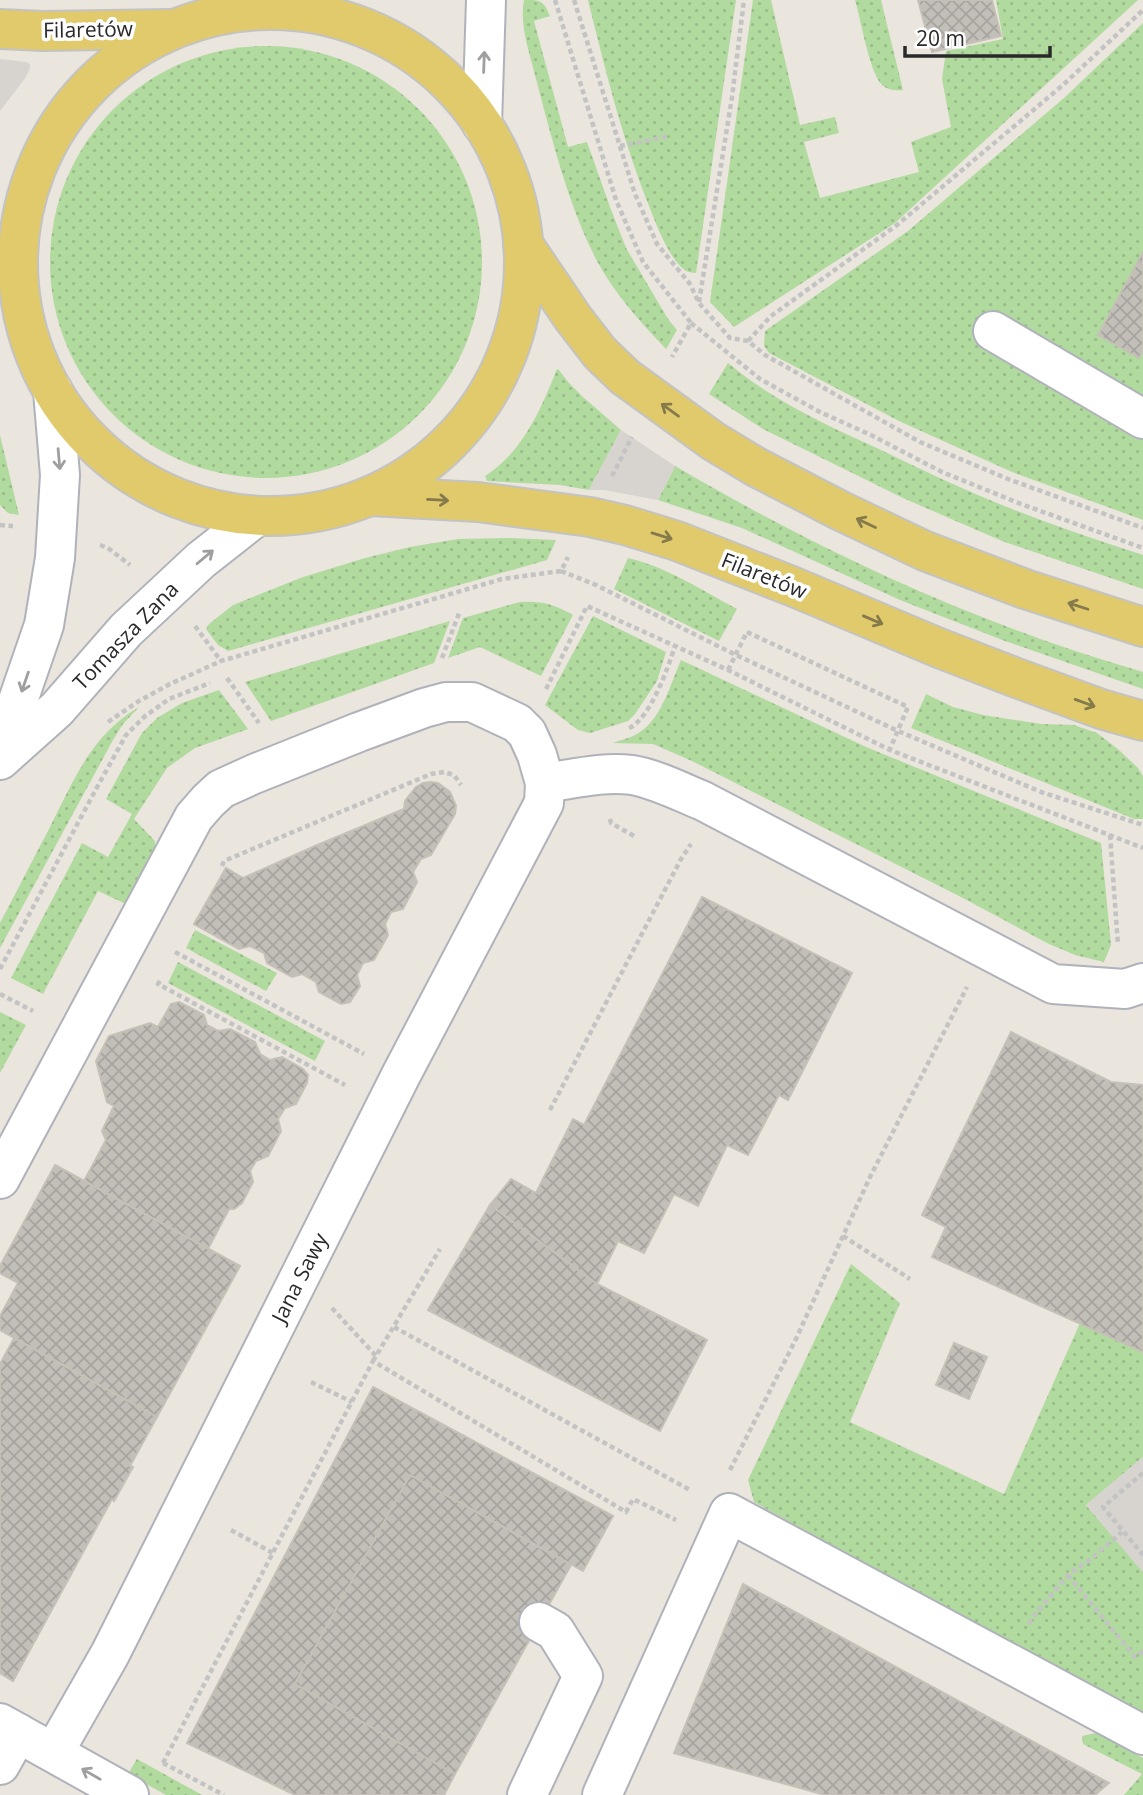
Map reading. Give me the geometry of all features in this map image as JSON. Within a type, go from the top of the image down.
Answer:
[{"type":"main road","points":[[253,6],[321,15],[351,23],[406,49],[431,67],[463,99],[482,124],[498,152],[519,212],[523,244],[522,294],[505,358],[491,388],[473,415],[439,452],[406,477],[370,496],[314,512],[257,516],[225,512],[192,504],[132,475],[105,454],[71,418],[53,391],[33,347],[10,268],[20,238],[26,201],[33,179],[52,138],[69,112],[99,78],[135,50],[176,29],[253,6]]},
{"type":"main road","name":"Filaretów","points":[[0,29],[43,32],[176,29]]},
{"type":"main road","points":[[523,244],[600,353],[625,377],[713,441],[756,467],[925,551],[1025,589],[1143,626]]},
{"type":"main road","name":"Filaretów","points":[[370,496],[478,502],[590,517],[625,525],[677,541],[952,653],[1101,709],[1143,721]]},
{"type":"street","points":[[482,124],[486,0]]},
{"type":"street","points":[[993,331],[1143,419]]},
{"type":"street","points":[[0,753],[44,625],[55,558],[60,475],[53,391]]},
{"type":"street","name":"Tomasza Zana","points":[[0,760],[57,709],[126,630],[201,560],[257,516]]},
{"type":"street","points":[[0,1179],[194,817],[208,801],[221,789],[254,774],[359,732],[446,702],[472,702],[517,723],[527,733],[537,755],[544,793],[617,774],[633,775],[703,801],[1053,984],[1134,986]]},
{"type":"street","name":"Jana Sawy","points":[[54,1752],[116,1643],[544,793]]},
{"type":"street","points":[[602,1795],[708,1536],[729,1513],[1143,1735]]},
{"type":"street","points":[[527,1795],[583,1676],[555,1631],[539,1622]]},
{"type":"street","points":[[6,1740],[54,1752],[129,1795]]},
{"type":"path","points":[[555,0],[616,200],[643,262],[691,323],[760,379],[820,412],[942,472],[1143,548]]},
{"type":"path","points":[[574,0],[635,194],[657,244],[690,284],[699,303],[730,338],[748,341],[765,355],[920,442],[1008,479],[1143,528]]},
{"type":"path","points":[[699,303],[732,97],[744,0]]},
{"type":"path","points":[[748,341],[771,316],[907,216],[1063,85],[1143,10]]},
{"type":"path","points":[[620,146],[670,136]]},
{"type":"path","points":[[561,571],[691,323]]},
{"type":"path","points":[[190,620],[220,661],[502,579],[561,571],[596,585],[898,731],[1041,792],[1143,825]]},
{"type":"path","points":[[542,697],[586,607],[728,670],[890,750],[1143,848]]},
{"type":"path","points":[[728,670],[747,632],[908,707],[890,750]]},
{"type":"path","points":[[624,730],[635,725],[655,697],[675,646]]},
{"type":"path","points":[[228,678],[260,725]]},
{"type":"path","points":[[0,969],[126,736],[144,717],[169,699],[210,683]]},
{"type":"path","points":[[218,873],[224,861],[431,774],[444,772],[454,775],[461,785]]},
{"type":"path","points":[[609,814],[611,823],[635,836]]},
{"type":"path","points":[[1110,835],[1118,942],[1134,986]]},
{"type":"path","points":[[550,1110],[689,846],[696,840]]},
{"type":"path","points":[[725,1480],[795,1341],[870,1177],[986,949]]},
{"type":"path","points":[[175,952],[393,1091]]},
{"type":"path","points":[[158,984],[393,1091]]},
{"type":"path","points":[[0,994],[33,1011]]},
{"type":"path","points":[[843,1236],[910,1279]]},
{"type":"path","points":[[224,1795],[163,1763],[375,1359],[440,1249]]},
{"type":"path","points":[[301,1276],[375,1359],[626,1512],[634,1499],[708,1536],[713,1503],[394,1327]]},
{"type":"path","points":[[311,1382],[352,1402]]},
{"type":"path","points":[[1143,1473],[1103,1507],[1143,1555]]},
{"type":"path","points":[[231,1530],[273,1553]]},
{"type":"path","points":[[1026,1630],[1032,1618],[1068,1575],[1122,1532]]},
{"type":"path","points":[[1068,1575],[1135,1657],[1143,1651]]},
{"type":"green space","points":[[524,0],[541,2],[550,16],[534,21],[568,147],[587,142],[626,248],[677,330],[666,349],[637,318],[612,285],[597,261],[577,217],[528,50],[523,19]]},
{"type":"green space","points":[[588,0],[736,0],[696,273],[686,271],[676,261],[656,223],[624,136]]},
{"type":"green space","points":[[753,0],[771,0],[800,125],[835,117],[839,133],[804,142],[820,198],[919,172],[911,142],[951,127],[942,79],[946,51],[1003,39],[996,0],[1138,0],[895,223],[734,327],[710,302]]},
{"type":"green space","points":[[855,0],[881,0],[903,90],[887,88],[877,78]]},
{"type":"green space","points":[[1143,23],[1143,520],[1012,472],[899,421],[769,353],[764,346],[765,331],[908,231],[1064,98]]},
{"type":"green space","points":[[266,46],[308,50],[349,62],[386,82],[419,109],[446,142],[466,179],[478,220],[482,262],[478,304],[466,345],[446,382],[419,415],[386,442],[349,462],[308,474],[266,478],[224,474],[183,462],[146,442],[113,415],[86,382],[66,345],[54,304],[50,262],[54,220],[66,179],[86,142],[113,109],[146,82],[183,62],[224,50]]},
{"type":"green space","points":[[728,363],[763,389],[802,412],[943,480],[1024,514],[1143,555],[1143,589],[1002,541],[903,498],[763,429],[709,394]]},
{"type":"green space","points":[[557,369],[583,397],[621,430],[589,490],[560,485],[487,481],[485,476],[510,455],[529,428]]},
{"type":"green space","points":[[0,435],[19,515],[8,513],[0,505]]},
{"type":"green space","points":[[675,466],[787,528],[903,584],[1021,632],[1143,672],[1143,689],[1005,641],[900,600],[742,528],[658,500]]},
{"type":"green space","points":[[458,539],[556,540],[547,560],[228,651],[218,645],[206,629],[233,605],[303,577],[365,558]]},
{"type":"green space","points":[[628,558],[670,573],[737,609],[719,641],[614,589]]},
{"type":"green space","points":[[520,602],[548,604],[573,615],[541,676],[480,647],[448,658],[463,618]]},
{"type":"green space","points":[[593,616],[666,652],[657,681],[635,714],[628,721],[590,733],[578,730],[545,705]]},
{"type":"green space","points":[[450,621],[434,663],[271,721],[245,682]]},
{"type":"green space","points":[[681,660],[866,747],[1101,843],[1111,945],[1104,962],[1075,955],[1047,943],[692,761],[653,744],[613,743],[635,735],[652,721],[664,702]]},
{"type":"green space","points":[[219,690],[248,729],[195,748],[167,768],[134,819],[155,841],[155,859],[128,905],[98,891],[43,994],[11,978],[82,843],[108,857],[132,814],[106,799],[142,733],[157,718],[182,703]]},
{"type":"green space","points":[[926,694],[953,707],[983,715],[1041,724],[1074,725],[1097,733],[1119,750],[1143,776],[1143,819],[1134,819],[911,728]]},
{"type":"green space","points":[[139,707],[113,740],[0,948],[0,923],[76,776],[108,731]]},
{"type":"green space","points":[[195,930],[277,973],[266,991],[186,948]]},
{"type":"green space","points":[[178,962],[325,1041],[315,1061],[168,983]]},
{"type":"green space","points":[[0,1012],[26,1025],[0,1073]]},
{"type":"green space","points":[[851,1264],[900,1303],[850,1422],[1004,1494],[1080,1323],[1143,1352],[1143,1457],[1086,1505],[1143,1572],[1143,1717],[754,1502],[748,1480]]},
{"type":"green space","points":[[1096,1733],[1143,1758],[1143,1795],[1124,1795],[1142,1774],[1083,1744],[1082,1736]]},
{"type":"green space","points":[[137,1759],[202,1795],[166,1795],[128,1774]]},
{"type":"shaded area","points":[[0,59],[26,62],[30,64],[30,68],[0,111]]},
{"type":"shaded area","points":[[621,430],[675,466],[658,500],[604,490],[589,490]]},
{"type":"shaded area","points":[[1143,1457],[1143,1572],[1086,1505]]},
{"type":"building","points":[[918,0],[992,0],[1001,36],[932,52]]},
{"type":"building","points":[[1143,252],[1143,351],[1139,358],[1098,335]]},
{"type":"building","points":[[431,782],[438,783],[450,792],[456,806],[455,814],[431,855],[421,859],[413,872],[417,882],[403,909],[391,912],[385,924],[388,935],[374,960],[363,963],[357,975],[360,986],[350,1002],[341,1004],[319,992],[316,982],[302,974],[292,977],[267,963],[264,953],[250,946],[239,949],[194,924],[226,868],[243,878],[404,809],[405,801],[416,787]]},
{"type":"building","points":[[702,897],[852,973],[788,1100],[779,1095],[748,1155],[727,1145],[698,1206],[674,1194],[644,1253],[618,1241],[597,1284],[490,1205],[511,1179],[536,1193],[573,1119],[584,1125]]},
{"type":"building","points":[[179,1002],[204,1015],[207,1025],[218,1031],[230,1029],[255,1042],[260,1054],[270,1060],[282,1057],[308,1075],[307,1083],[296,1104],[285,1108],[278,1119],[281,1131],[268,1156],[256,1161],[250,1171],[253,1182],[242,1203],[229,1209],[208,1249],[84,1181],[106,1140],[102,1131],[114,1106],[107,1102],[96,1061],[109,1036],[150,1023],[158,1027],[171,1004]]},
{"type":"building","points":[[1011,1032],[1111,1082],[1143,1085],[1143,1352],[932,1257],[946,1227],[922,1215]]},
{"type":"building","points":[[55,1165],[240,1266],[157,1417],[0,1330],[0,1316],[18,1283],[0,1273],[0,1266]]},
{"type":"building","points":[[490,1205],[597,1284],[707,1340],[660,1431],[428,1310]]},
{"type":"building","points":[[14,1338],[157,1417],[130,1466],[133,1467],[114,1501],[112,1499],[13,1681],[0,1673],[0,1364]]},
{"type":"building","points":[[954,1343],[987,1357],[969,1399],[936,1385]]},
{"type":"building","points":[[373,1387],[613,1516],[583,1571],[410,1475],[295,1684],[455,1774],[444,1795],[295,1795],[187,1743]]},
{"type":"building","points":[[410,1475],[571,1565],[455,1774],[295,1684]]},
{"type":"building","points":[[743,1584],[1109,1783],[1095,1795],[825,1795],[674,1753]]}]
